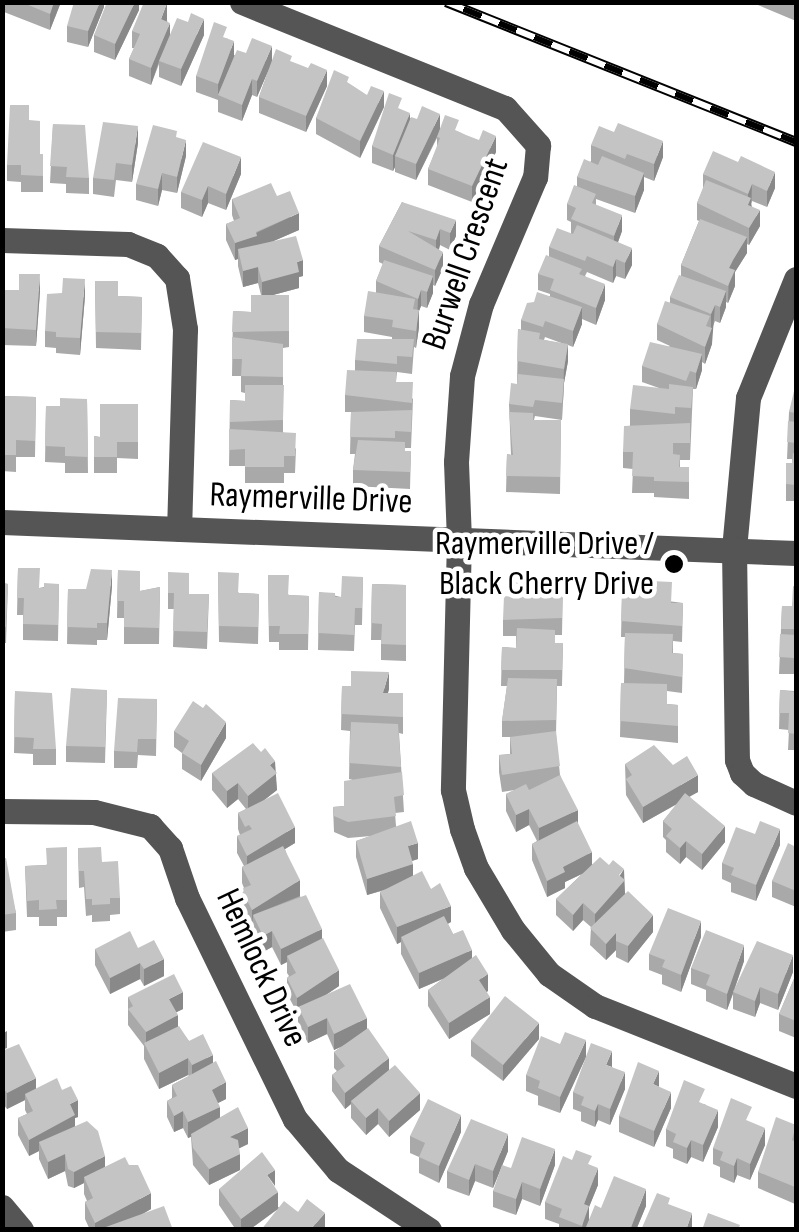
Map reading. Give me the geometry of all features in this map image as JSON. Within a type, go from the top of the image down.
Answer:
[{"type":"street","name":"Burwell Crescent","points":[[242,2],[505,108],[538,145],[535,178],[467,345],[456,462],[459,538],[452,790],[476,868],[513,930],[548,974],[595,1006],[796,1086]]},
{"type":"street","points":[[2,240],[128,244],[157,256],[177,278],[185,329],[180,529]]},
{"type":"street","points":[[796,280],[748,398],[734,548],[737,760],[742,773],[754,784],[796,802]]},
{"type":"street","name":"Raymerville Drive","points":[[2,522],[796,553]]},
{"type":"street","name":"Hemlock Drive","points":[[2,811],[94,812],[150,826],[170,848],[209,946],[295,1119],[338,1170],[429,1230]]},
{"type":"street","points":[[2,1207],[22,1230]]},
{"type":"building","points":[[21,2],[54,2],[50,14]]},
{"type":"building","points":[[74,2],[100,2],[88,31],[67,26]]},
{"type":"building","points":[[107,2],[135,2],[115,44],[94,35]]},
{"type":"building","points":[[144,2],[167,3],[161,19],[170,23],[151,68],[129,59],[140,34],[132,31]]},
{"type":"building","points":[[191,13],[204,19],[181,69],[159,61],[177,18],[188,22]]},
{"type":"building","points":[[214,22],[227,27],[223,37],[234,41],[218,84],[196,76]]},
{"type":"building","points":[[252,38],[272,46],[242,105],[218,95],[237,50],[246,53]]},
{"type":"building","points":[[276,49],[292,56],[290,61],[308,68],[311,63],[327,70],[306,116],[259,97]]},
{"type":"building","points":[[334,70],[349,77],[347,82],[367,95],[371,86],[384,91],[360,141],[316,118]]},
{"type":"building","points":[[389,93],[402,98],[398,108],[410,113],[393,155],[372,146]]},
{"type":"building","points":[[10,105],[29,105],[29,120],[40,121],[43,176],[21,175],[21,165],[7,165]]},
{"type":"building","points":[[422,106],[440,114],[416,164],[395,156],[411,117],[417,119]]},
{"type":"building","points":[[445,115],[459,120],[455,130],[466,135],[479,140],[483,130],[496,136],[472,186],[428,169]]},
{"type":"building","points":[[103,122],[138,126],[132,165],[116,163],[114,180],[93,178]]},
{"type":"building","points":[[618,123],[663,141],[654,164],[627,154],[625,159],[591,145],[599,126],[614,132]]},
{"type":"building","points":[[53,124],[85,125],[89,178],[66,177],[67,167],[50,166]]},
{"type":"building","points":[[153,125],[177,131],[176,137],[186,140],[177,177],[162,173],[158,189],[136,184]]},
{"type":"building","points":[[203,142],[241,157],[226,194],[208,186],[202,200],[181,192]]},
{"type":"building","points":[[713,151],[738,162],[741,156],[775,172],[767,191],[752,184],[748,194],[703,174]]},
{"type":"building","points":[[602,156],[644,173],[635,196],[577,177],[584,159],[598,165]]},
{"type":"building","points":[[706,180],[751,198],[748,205],[760,210],[749,228],[697,203]]},
{"type":"building","points":[[271,183],[277,196],[290,191],[299,213],[235,243],[226,224],[240,218],[232,199]]},
{"type":"building","points":[[574,185],[596,194],[592,203],[622,215],[614,236],[571,219],[576,208],[567,204]]},
{"type":"building","points":[[402,202],[456,220],[450,233],[440,229],[436,240],[408,231],[443,252],[435,270],[379,246]]},
{"type":"building","points":[[700,219],[747,237],[729,268],[735,270],[728,286],[681,265]]},
{"type":"building","points":[[577,225],[632,248],[625,263],[616,259],[613,267],[549,247],[557,228],[573,234]]},
{"type":"building","points":[[296,236],[303,260],[297,262],[299,272],[262,282],[258,267],[243,271],[238,249]]},
{"type":"building","points":[[546,255],[582,269],[579,274],[605,284],[596,308],[550,290],[554,279],[538,274]]},
{"type":"building","points":[[384,260],[433,276],[427,292],[421,290],[418,299],[376,281]]},
{"type":"building","points":[[19,274],[40,274],[36,330],[2,328],[2,290],[19,290]]},
{"type":"building","points":[[679,275],[726,291],[720,307],[715,305],[711,314],[670,297]]},
{"type":"building","points":[[63,278],[85,279],[80,338],[56,337],[56,332],[45,331],[47,294],[62,293]]},
{"type":"building","points":[[95,281],[118,281],[118,296],[142,297],[141,333],[96,332]]},
{"type":"building","points":[[368,291],[415,299],[413,309],[419,310],[416,331],[392,327],[393,320],[364,316]]},
{"type":"building","points":[[537,292],[582,307],[573,331],[545,321],[543,327],[521,320],[527,303],[534,302]]},
{"type":"building","points":[[251,295],[289,295],[289,331],[232,332],[233,311],[251,312]]},
{"type":"building","points":[[665,301],[710,316],[706,326],[712,328],[705,347],[657,324]]},
{"type":"building","points":[[518,329],[540,333],[539,339],[568,344],[564,369],[517,361]]},
{"type":"building","points":[[232,337],[283,344],[283,377],[241,376],[242,359],[232,359]]},
{"type":"building","points":[[357,339],[414,339],[412,357],[397,356],[397,364],[355,360]]},
{"type":"building","points":[[650,342],[702,354],[696,373],[690,371],[686,381],[642,366]]},
{"type":"building","points":[[347,370],[396,372],[396,382],[413,382],[412,403],[345,395]]},
{"type":"building","points":[[518,374],[564,379],[562,403],[535,400],[533,407],[509,404],[511,383],[517,384]]},
{"type":"building","points":[[669,384],[693,387],[691,408],[675,407],[675,414],[630,409],[633,385],[669,389]]},
{"type":"building","points":[[245,385],[284,385],[283,420],[230,422],[230,400],[245,401]]},
{"type":"building","points":[[796,391],[796,413],[789,412]]},
{"type":"building","points":[[2,396],[36,397],[35,441],[16,440],[16,455],[2,455]]},
{"type":"building","points":[[60,398],[87,399],[88,457],[65,456],[65,447],[45,446],[46,406],[60,406]]},
{"type":"building","points":[[100,404],[138,404],[138,442],[117,442],[117,457],[94,457],[94,436],[100,437]]},
{"type":"building","points":[[412,410],[411,432],[395,431],[395,438],[350,437],[351,412]]},
{"type":"building","points":[[509,412],[533,413],[533,420],[561,420],[560,477],[506,476],[507,454],[513,455]]},
{"type":"building","points":[[788,421],[796,422],[796,443],[787,442]]},
{"type":"building","points":[[690,423],[690,443],[673,443],[673,454],[680,455],[679,467],[689,467],[689,482],[632,476],[633,452],[623,452],[624,426]]},
{"type":"building","points":[[229,429],[296,433],[295,456],[284,456],[284,467],[245,467],[245,449],[229,450]]},
{"type":"building","points":[[358,440],[405,442],[405,451],[411,451],[410,472],[353,470]]},
{"type":"building","points":[[793,453],[796,485],[786,484],[786,463],[792,463]]},
{"type":"building","points":[[18,568],[40,568],[39,588],[44,588],[44,583],[59,584],[58,625],[23,624],[24,598],[17,598]]},
{"type":"building","points":[[91,569],[112,570],[107,623],[97,623],[97,628],[67,627],[68,589],[86,589]]},
{"type":"building","points":[[118,570],[140,571],[140,591],[160,587],[159,628],[124,627],[124,601],[117,601]]},
{"type":"building","points":[[168,572],[189,573],[189,594],[209,594],[207,632],[173,631],[174,593],[168,593]]},
{"type":"building","points":[[218,572],[239,573],[238,593],[259,594],[258,627],[219,626]]},
{"type":"building","points":[[268,575],[289,575],[288,595],[309,596],[308,634],[279,634],[280,626],[269,626]]},
{"type":"building","points":[[342,576],[363,577],[362,608],[355,608],[354,635],[318,633],[319,592],[341,597]]},
{"type":"building","points":[[515,577],[563,578],[562,618],[503,620],[504,596],[514,597]]},
{"type":"building","points":[[629,580],[672,582],[671,603],[683,603],[682,626],[621,621],[622,595],[628,596]]},
{"type":"building","points":[[2,583],[8,584],[6,627],[2,627]]},
{"type":"building","points":[[372,584],[406,585],[406,645],[381,644],[382,624],[371,623]]},
{"type":"building","points":[[793,586],[796,629],[781,629],[782,606],[792,606]]},
{"type":"building","points":[[517,628],[555,630],[555,643],[563,643],[562,670],[501,670],[502,647],[516,648]]},
{"type":"building","points":[[625,633],[673,634],[672,653],[683,654],[682,677],[624,668]]},
{"type":"building","points":[[780,634],[796,635],[796,678],[794,658],[779,657]]},
{"type":"building","points":[[351,671],[389,672],[383,693],[403,693],[403,717],[341,714],[342,686],[351,686]]},
{"type":"building","points":[[508,678],[557,679],[556,720],[502,721]]},
{"type":"building","points":[[621,683],[667,684],[667,704],[678,705],[678,726],[620,721]]},
{"type":"building","points":[[71,688],[107,690],[105,747],[66,746]]},
{"type":"building","points":[[780,690],[796,692],[796,734],[788,733],[789,713],[779,713]]},
{"type":"building","points":[[15,691],[52,693],[56,749],[33,749],[34,738],[14,737]]},
{"type":"building","points":[[5,694],[4,739],[2,739]]},
{"type":"building","points":[[118,698],[157,699],[156,739],[138,739],[137,752],[114,751]]},
{"type":"building","points":[[193,701],[203,708],[206,704],[226,722],[201,765],[182,753],[189,741],[174,731]]},
{"type":"building","points":[[351,722],[398,724],[401,767],[349,763]]},
{"type":"building","points":[[556,731],[560,766],[502,775],[499,755],[512,754],[510,737]]},
{"type":"building","points":[[253,743],[261,752],[265,748],[275,761],[270,765],[277,773],[248,796],[238,783],[227,791],[212,773]]},
{"type":"building","points":[[654,745],[673,765],[687,756],[698,775],[643,807],[626,779],[632,775],[625,764]]},
{"type":"building","points":[[402,772],[404,795],[394,797],[396,816],[348,822],[334,816],[333,807],[344,806],[344,781]]},
{"type":"building","points":[[560,775],[578,810],[539,828],[529,809],[516,815],[506,794],[526,784],[529,790]]},
{"type":"building","points":[[278,793],[295,827],[247,856],[237,836],[252,829],[249,825],[245,827],[238,813]]},
{"type":"building","points":[[685,793],[725,826],[702,854],[686,841],[680,848],[666,836],[672,829],[663,821]]},
{"type":"building","points":[[411,821],[418,843],[408,846],[413,864],[367,879],[356,841]]},
{"type":"building","points":[[577,821],[592,852],[563,867],[565,872],[547,881],[532,844]]},
{"type":"building","points":[[760,821],[780,829],[756,885],[731,875],[734,868],[722,863],[736,827],[755,834]]},
{"type":"building","points":[[788,843],[796,847],[796,891],[772,881]]},
{"type":"building","points":[[283,846],[300,880],[252,910],[241,889],[251,885],[242,867]]},
{"type":"building","points":[[67,847],[67,900],[56,900],[57,909],[39,910],[39,900],[27,901],[25,866],[47,865],[46,848]]},
{"type":"building","points":[[101,847],[102,862],[118,861],[120,898],[110,898],[110,904],[92,905],[92,899],[86,899],[84,871],[79,871],[78,848]]},
{"type":"building","points":[[600,857],[609,865],[613,860],[624,869],[619,875],[625,880],[595,914],[583,903],[573,915],[556,899]]},
{"type":"building","points":[[6,858],[16,913],[2,915],[2,859]]},
{"type":"building","points":[[422,871],[431,889],[440,883],[451,906],[397,927],[380,892]]},
{"type":"building","points":[[628,891],[653,915],[628,946],[616,941],[616,933],[606,944],[590,928]]},
{"type":"building","points":[[306,895],[322,929],[281,949],[272,931],[263,936],[253,915]]},
{"type":"building","points":[[668,908],[701,921],[681,975],[662,967],[665,960],[649,954]]},
{"type":"building","points":[[444,916],[453,934],[463,930],[472,950],[419,973],[401,937]]},
{"type":"building","points":[[706,930],[744,945],[727,994],[706,985],[710,975],[691,968]]},
{"type":"building","points":[[130,931],[138,948],[154,940],[164,959],[144,969],[140,963],[110,978],[95,949]]},
{"type":"building","points":[[323,938],[339,970],[297,998],[287,978],[296,973],[287,956]]},
{"type":"building","points":[[757,941],[793,955],[778,994],[760,987],[755,1001],[733,992]]},
{"type":"building","points":[[476,955],[488,974],[479,980],[490,997],[449,1023],[428,990]]},
{"type":"building","points":[[174,974],[183,992],[169,999],[178,1015],[146,1032],[128,1009],[133,1006],[128,997]]},
{"type":"building","points":[[796,974],[796,1021],[779,1014]]},
{"type":"building","points":[[350,984],[367,1018],[334,1034],[327,1018],[308,1027],[298,1007]]},
{"type":"building","points":[[505,996],[539,1023],[503,1065],[471,1040]]},
{"type":"building","points":[[179,1026],[189,1041],[203,1034],[213,1055],[192,1065],[188,1058],[159,1073],[144,1043]]},
{"type":"building","points":[[368,1028],[389,1058],[345,1093],[332,1075],[345,1066],[334,1052]]},
{"type":"building","points":[[565,1032],[586,1040],[560,1097],[538,1088],[540,1081],[526,1075],[541,1036],[560,1044]]},
{"type":"building","points":[[591,1043],[612,1051],[606,1065],[625,1072],[610,1109],[598,1104],[595,1111],[581,1105],[584,1097],[573,1092]]},
{"type":"building","points":[[19,1044],[36,1078],[7,1093],[2,1087],[2,1051]]},
{"type":"building","points":[[216,1061],[226,1082],[212,1090],[220,1107],[188,1122],[183,1111],[174,1116],[167,1101],[177,1096],[172,1085]]},
{"type":"building","points":[[638,1062],[659,1071],[653,1084],[671,1092],[654,1131],[619,1116]]},
{"type":"building","points":[[395,1065],[420,1093],[389,1121],[378,1108],[366,1118],[351,1101]]},
{"type":"building","points":[[57,1078],[62,1090],[71,1086],[78,1100],[70,1104],[75,1115],[29,1140],[18,1118],[33,1111],[25,1094]]},
{"type":"building","points":[[684,1080],[705,1089],[699,1102],[718,1110],[703,1145],[691,1140],[687,1148],[673,1142],[676,1134],[666,1129]]},
{"type":"building","points":[[731,1098],[752,1107],[746,1120],[765,1128],[750,1164],[737,1158],[734,1166],[720,1160],[723,1152],[713,1148]]},
{"type":"building","points":[[428,1099],[461,1115],[439,1166],[419,1157],[425,1143],[410,1136]]},
{"type":"building","points":[[238,1107],[248,1128],[230,1137],[238,1140],[240,1154],[209,1169],[193,1148],[191,1134]]},
{"type":"building","points":[[776,1117],[796,1125],[792,1140],[796,1142],[795,1187],[758,1172]]},
{"type":"building","points":[[471,1119],[508,1134],[493,1171],[475,1164],[469,1180],[447,1171]]},
{"type":"building","points":[[87,1121],[98,1131],[105,1156],[74,1172],[68,1169],[65,1154],[48,1162],[39,1142]]},
{"type":"building","points":[[522,1137],[555,1149],[540,1189],[522,1182],[516,1199],[493,1191],[502,1165],[511,1168]]},
{"type":"building","points":[[576,1150],[592,1156],[588,1164],[598,1168],[584,1204],[589,1206],[582,1226],[559,1217],[562,1209],[545,1202],[563,1156],[572,1160]]},
{"type":"building","points":[[262,1152],[275,1170],[267,1175],[278,1192],[241,1219],[219,1189]]},
{"type":"building","points":[[125,1157],[129,1165],[138,1165],[151,1193],[95,1223],[85,1202],[93,1198],[84,1177]]},
{"type":"building","points":[[614,1176],[646,1189],[630,1230],[592,1230],[586,1227],[595,1205],[601,1208]]},
{"type":"building","points":[[657,1193],[670,1198],[668,1204],[692,1213],[686,1230],[641,1230]]},
{"type":"building","points":[[307,1199],[325,1213],[310,1230],[261,1230],[284,1201],[298,1212]]},
{"type":"building","points":[[164,1206],[173,1230],[103,1230],[103,1228]]},
{"type":"building","points":[[708,1213],[740,1225],[738,1230],[702,1230]]},
{"type":"railway","points":[[446,2],[796,142]]},
{"type":"place","name":"Raymerville Drive / Black Cherry Drive","points":[[674,564]]}]
